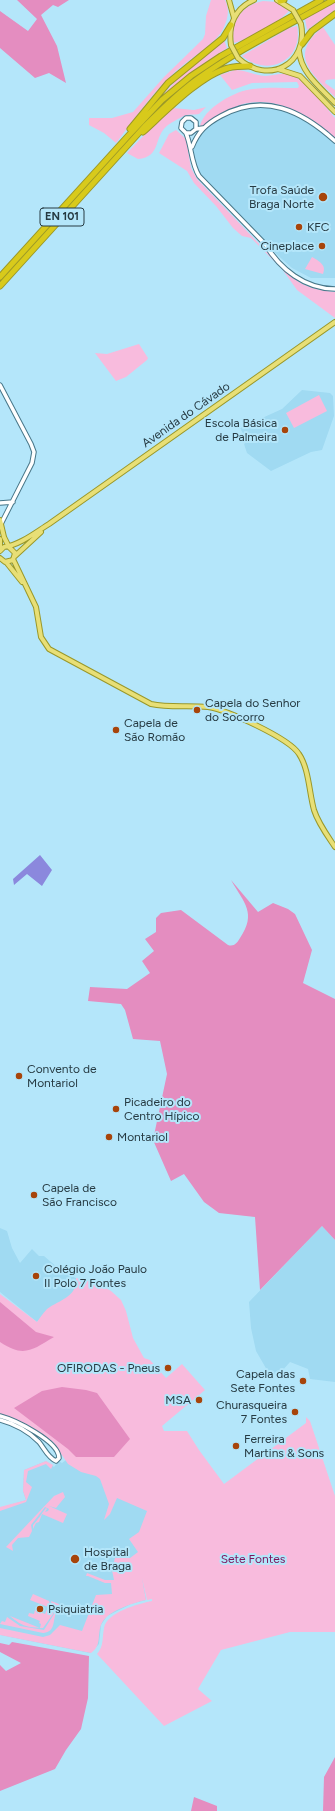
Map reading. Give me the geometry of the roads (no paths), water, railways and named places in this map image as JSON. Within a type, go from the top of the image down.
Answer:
[{"type":"highway","name":"EN 101","points":[[0,277],[121,143],[162,100],[191,76],[221,56],[321,0]]},
{"type":"highway","name":"EN 101","points":[[0,286],[124,148],[166,105],[195,81],[226,60],[333,0]]},
{"type":"highway","points":[[302,44],[312,31],[335,14]]},
{"type":"highway","points":[[121,143],[126,134],[168,83],[223,38],[231,25]]},
{"type":"highway","points":[[124,148],[132,145],[144,132],[198,85],[228,68],[250,66]]},
{"type":"main road","points":[[229,0],[234,18]]},
{"type":"main road","points":[[254,0],[241,8],[231,25],[230,38],[238,58],[250,66],[263,70],[277,69],[300,76],[335,112]]},
{"type":"main road","points":[[277,69],[291,62],[302,44],[303,36],[301,24],[293,10],[281,0]]},
{"type":"main road","points":[[299,50],[300,62],[304,69],[335,103]]},
{"type":"main road","name":"Avenida do Cávado","points":[[0,550],[4,547],[9,547],[49,524],[335,322]]},
{"type":"main road","points":[[1,522],[9,547],[14,551],[14,558],[36,607],[41,636],[49,650],[151,704],[165,707],[206,707],[218,709],[269,732],[291,745],[300,754],[305,768],[314,811],[321,825],[335,846]]},
{"type":"main road","name":"Avenida do Cávado","points":[[14,558],[49,524]]},
{"type":"main road","points":[[0,539],[0,550]]},
{"type":"main road","points":[[0,558],[30,594]]},
{"type":"main road","points":[[4,562],[14,558]]},
{"type":"street","points":[[186,133],[203,128],[234,109],[250,105],[269,105],[283,108],[311,121],[335,141]]},
{"type":"street","points":[[190,143],[197,124],[194,120],[186,118],[181,125],[182,130],[186,133],[190,143],[192,148],[193,163],[199,176],[266,244],[270,252],[290,273],[301,281],[312,286],[335,289]]},
{"type":"street","points":[[192,148],[196,136],[203,128]]},
{"type":"street","points":[[0,385],[32,444],[34,452],[32,463],[13,502],[1,522]]},
{"type":"street","points":[[0,503],[13,502]]},
{"type":"street","points":[[0,1416],[20,1424],[52,1445],[59,1455],[58,1460],[52,1459],[39,1442],[25,1431],[0,1420]]},
{"type":"street","points":[[45,1449],[47,1445],[52,1445]]},
{"type":"place","name":"Trofa Saúde Braga Norte","points":[[323,197]]},
{"type":"place","name":"KFC","points":[[299,227]]},
{"type":"place","name":"Cineplace","points":[[322,246]]},
{"type":"place","name":"Escola Básica de Palmeira","points":[[285,430]]},
{"type":"place","name":"Capela do Senhor do Socorro","points":[[197,710]]},
{"type":"place","name":"Capela de São Romão","points":[[116,730]]},
{"type":"place","name":"Convento de Montariol","points":[[19,1076]]},
{"type":"place","name":"Picadeiro do Centro Hípico","points":[[116,1109]]},
{"type":"place","name":"Montariol","points":[[109,1137]]},
{"type":"place","name":"Capela de São Francisco","points":[[34,1195]]},
{"type":"place","name":"Colégio João Paulo II Polo 7 Fontes","points":[[36,1276]]},
{"type":"place","name":"OFIRODAS - Pneus","points":[[168,1368]]},
{"type":"place","name":"Capela das Sete Fontes","points":[[303,1381]]},
{"type":"place","name":"MSA","points":[[199,1400]]},
{"type":"place","name":"Churasqueira 7 Fontes","points":[[295,1412]]},
{"type":"place","name":"Ferreira Martins & Sons","points":[[236,1446]]},
{"type":"place","name":"Hospital de Braga","points":[[75,1559]]},
{"type":"place","name":"Psiquiatria","points":[[40,1609]]},
{"type":"park label","name":"Sete Fontes","points":[[253,1559]]}]
